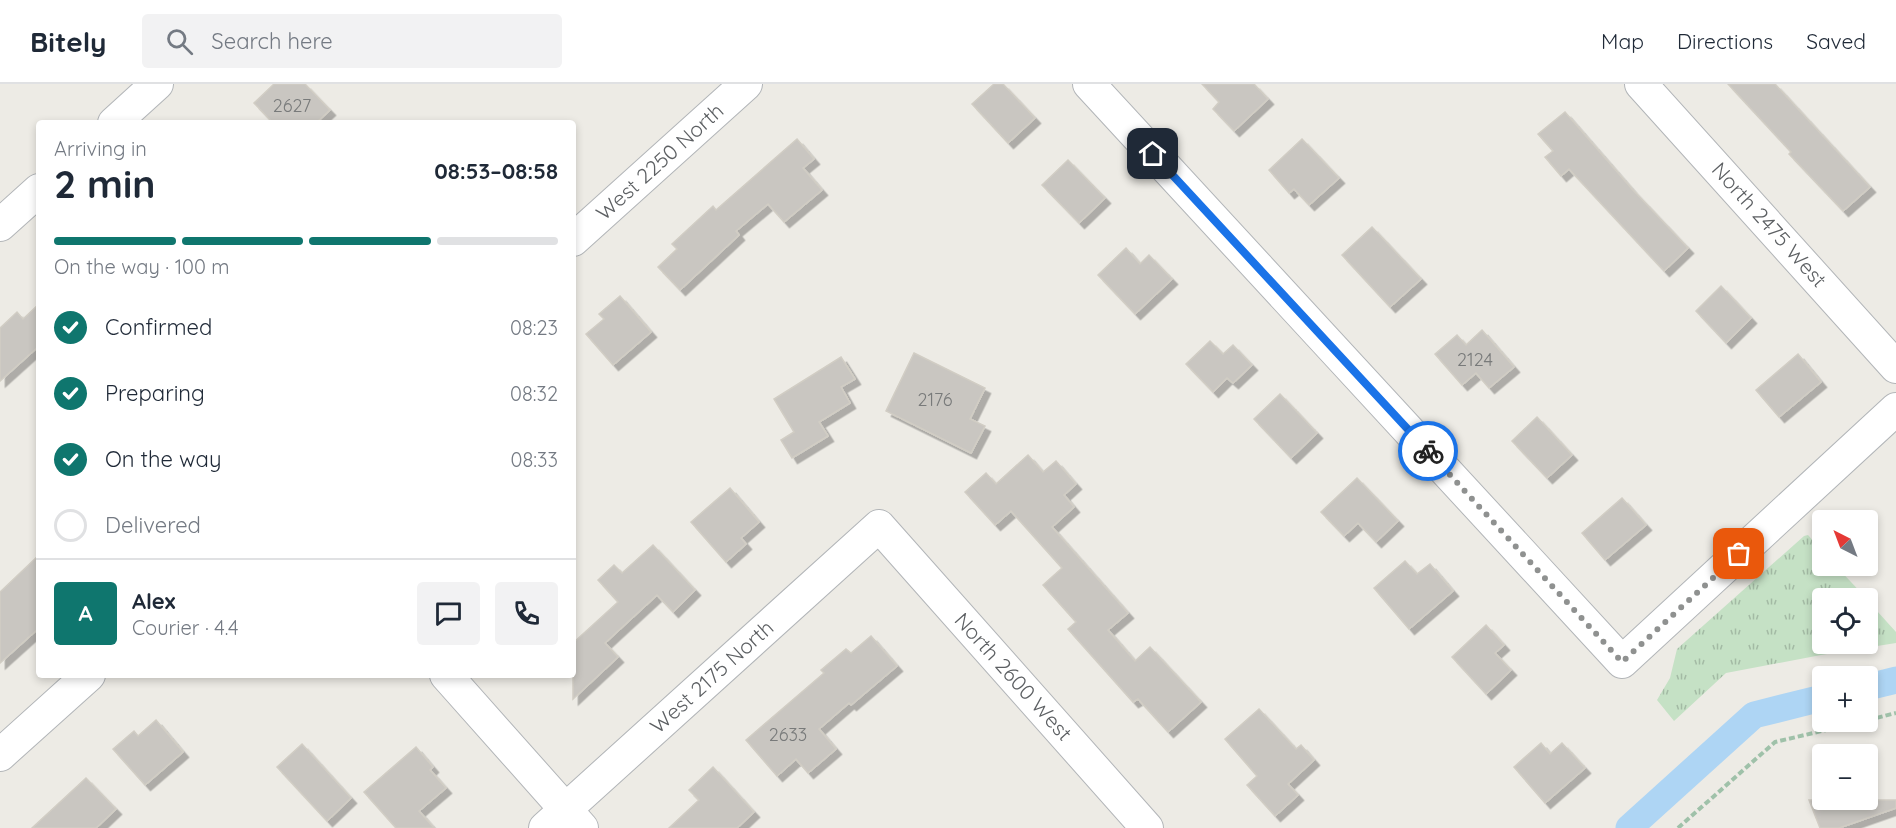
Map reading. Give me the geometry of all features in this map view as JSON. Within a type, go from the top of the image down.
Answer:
[{"type":"street","points":[[117,120],[157,84]]},
{"type":"street","name":"West 2250 North","points":[[576,237],[746,84]]},
{"type":"street","points":[[1089,84],[1622,662],[1896,410]]},
{"type":"street","name":"North 2475 West","points":[[1641,84],[1896,367]]},
{"type":"street","points":[[0,225],[36,193]]},
{"type":"street","name":"West 2175 North","points":[[564,822],[879,526]]},
{"type":"street","name":"North 2600 West","points":[[879,526],[1147,828]]},
{"type":"street","points":[[0,755],[86,678]]},
{"type":"street","points":[[448,678],[564,822]]},
{"type":"path","points":[[1878,718],[1896,713]]},
{"type":"path","points":[[1678,828],[1775,742],[1818,732]]},
{"type":"green space","points":[[1808,535],[1812,540],[1812,576],[1845,576],[1857,588],[1812,588],[1812,654],[1827,654],[1726,673],[1674,721],[1657,700],[1670,678],[1677,649],[1804,536]]},
{"type":"green space","points":[[1878,612],[1896,632],[1896,643],[1878,646]]},
{"type":"building","points":[[274,84],[305,84],[330,110],[319,120],[270,120],[254,103]]},
{"type":"building","points":[[994,84],[1003,84],[1035,118],[1008,143],[972,104]]},
{"type":"building","points":[[1202,84],[1254,84],[1268,99],[1234,131],[1213,109],[1219,102]]},
{"type":"building","points":[[1728,84],[1775,84],[1870,187],[1843,211]]},
{"type":"building","points":[[1565,112],[1632,189],[1688,248],[1664,271],[1569,169],[1561,176],[1545,157],[1553,151],[1538,134]]},
{"type":"building","points":[[797,139],[814,159],[803,168],[822,190],[784,222],[768,204],[736,231],[739,235],[680,290],[658,267],[677,249],[672,244],[713,206],[716,210]]},
{"type":"building","points":[[1302,139],[1339,178],[1309,205],[1294,189],[1289,193],[1269,170]]},
{"type":"building","points":[[1068,160],[1105,198],[1079,223],[1042,185]]},
{"type":"building","points":[[1372,227],[1421,279],[1390,307],[1342,255]]},
{"type":"building","points":[[1126,248],[1140,264],[1149,255],[1172,279],[1135,314],[1098,275]]},
{"type":"building","points":[[1721,286],[1751,318],[1726,343],[1696,311]]},
{"type":"building","points":[[620,296],[651,332],[613,365],[586,334],[604,319],[599,314]]},
{"type":"building","points":[[36,307],[36,349],[0,381],[0,328],[17,312],[23,319]]},
{"type":"building","points":[[1482,330],[1514,367],[1489,388],[1476,373],[1462,385],[1435,354],[1457,335],[1466,345]]},
{"type":"building","points":[[1210,341],[1223,354],[1233,345],[1252,365],[1233,383],[1227,378],[1213,392],[1186,364]]},
{"type":"building","points":[[914,353],[985,388],[970,419],[985,426],[971,453],[886,411]]},
{"type":"building","points":[[1798,354],[1821,382],[1779,417],[1756,390]]},
{"type":"building","points":[[841,357],[855,379],[841,387],[850,403],[819,422],[828,436],[792,458],[781,440],[794,432],[774,399]]},
{"type":"building","points":[[1280,394],[1317,433],[1291,458],[1254,419]]},
{"type":"building","points":[[1537,417],[1572,455],[1547,478],[1512,441]]},
{"type":"building","points":[[1028,455],[1043,472],[1056,461],[1076,484],[1064,495],[1074,507],[1052,527],[1128,613],[1108,630],[1135,661],[1150,647],[1201,702],[1168,732],[1138,699],[1133,702],[1068,629],[1076,622],[1043,585],[1062,568],[1011,511],[995,525],[965,492],[986,473],[996,484]]},
{"type":"building","points":[[1357,478],[1398,521],[1376,542],[1358,523],[1344,536],[1321,512]]},
{"type":"building","points":[[730,488],[759,522],[741,538],[746,544],[726,562],[691,522]]},
{"type":"building","points":[[1622,498],[1646,525],[1605,560],[1582,533]]},
{"type":"building","points":[[653,545],[695,590],[673,612],[657,595],[605,643],[618,657],[573,699],[573,678],[576,678],[576,640],[618,602],[598,580],[614,565],[622,573]]},
{"type":"building","points":[[36,558],[36,631],[0,663],[0,592]]},
{"type":"building","points":[[1405,561],[1417,574],[1430,564],[1453,591],[1409,629],[1374,588]]},
{"type":"building","points":[[1486,625],[1504,645],[1495,653],[1511,670],[1486,694],[1452,657]]},
{"type":"building","points":[[871,636],[897,666],[819,729],[836,749],[808,773],[796,759],[777,776],[746,740],[824,673],[821,670],[846,649],[851,653]]},
{"type":"building","points":[[1259,709],[1296,749],[1301,745],[1314,760],[1288,784],[1298,795],[1275,816],[1247,785],[1257,776],[1225,739]]},
{"type":"building","points":[[156,720],[183,752],[145,785],[113,749],[134,731],[138,736]]},
{"type":"building","points":[[1541,743],[1550,754],[1562,743],[1585,768],[1545,803],[1514,767]]},
{"type":"building","points":[[302,744],[351,798],[327,821],[277,767]]},
{"type":"building","points":[[416,747],[433,767],[430,770],[446,788],[419,811],[434,828],[396,828],[364,792]]},
{"type":"building","points":[[713,767],[754,812],[737,828],[669,828],[699,800],[689,790]]},
{"type":"building","points":[[86,778],[116,809],[96,828],[32,828]]},
{"type":"building","points":[[1878,800],[1896,800],[1896,808],[1839,828],[1820,828],[1813,810],[1878,810]]},
{"type":"waterway","points":[[1878,684],[1896,680]]},
{"type":"waterway","points":[[1629,828],[1754,715],[1812,700]]},
{"type":"way so far","points":[[1428,451],[1622,662],[1739,554]]},
{"type":"route","points":[[1153,154],[1428,451]]}]
